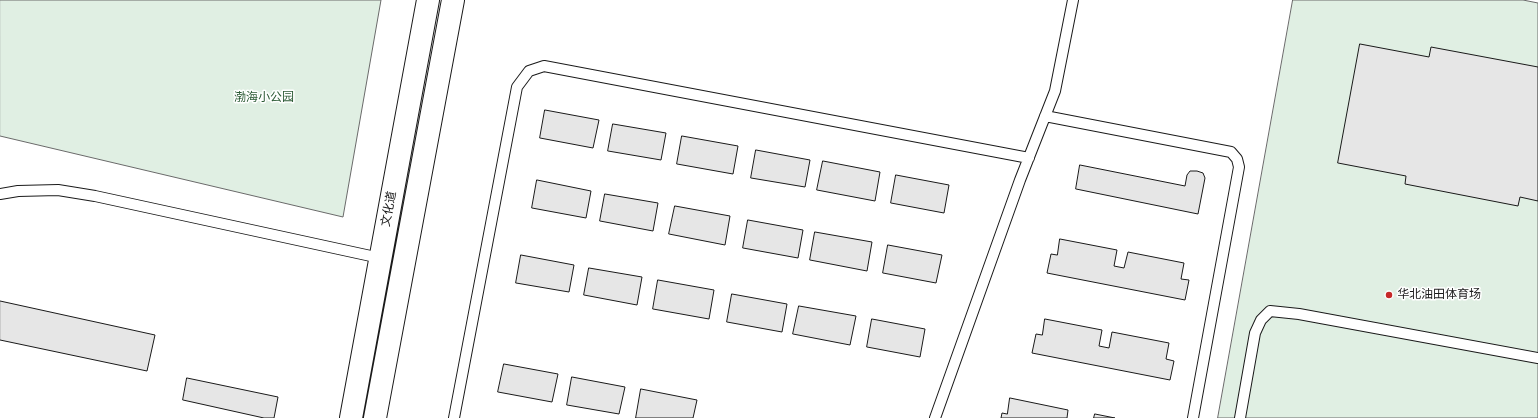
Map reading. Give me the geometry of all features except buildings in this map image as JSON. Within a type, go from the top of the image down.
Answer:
[{"type":"main road","name":"文化道","points":[[351,418],[428,0]]},
{"type":"main road","name":"文化道","points":[[375,418],[453,0]]},
{"type":"lane","points":[[935,418],[1029,158],[1055,91],[1073,0]]},
{"type":"lane","points":[[454,418],[517,87],[529,71],[544,66],[1029,158]]},
{"type":"lane","points":[[1045,116],[1231,152],[1237,159],[1239,167],[1193,418]]},
{"type":"lane","points":[[0,194],[18,191],[58,190],[95,196],[380,258]]},
{"type":"lane","points":[[1240,418],[1255,332],[1261,320],[1270,311],[1299,314],[1538,358]]},
{"type":"green space","name":"渤海小公园","points":[[0,0],[381,0],[343,217],[0,136]]},
{"type":"green space","name":"华北油田体育场","points":[[1293,0],[1523,0],[1538,3],[1538,418],[1218,418]]},
{"type":"place","name":"华北油田体育场","points":[[1389,295]]}]
